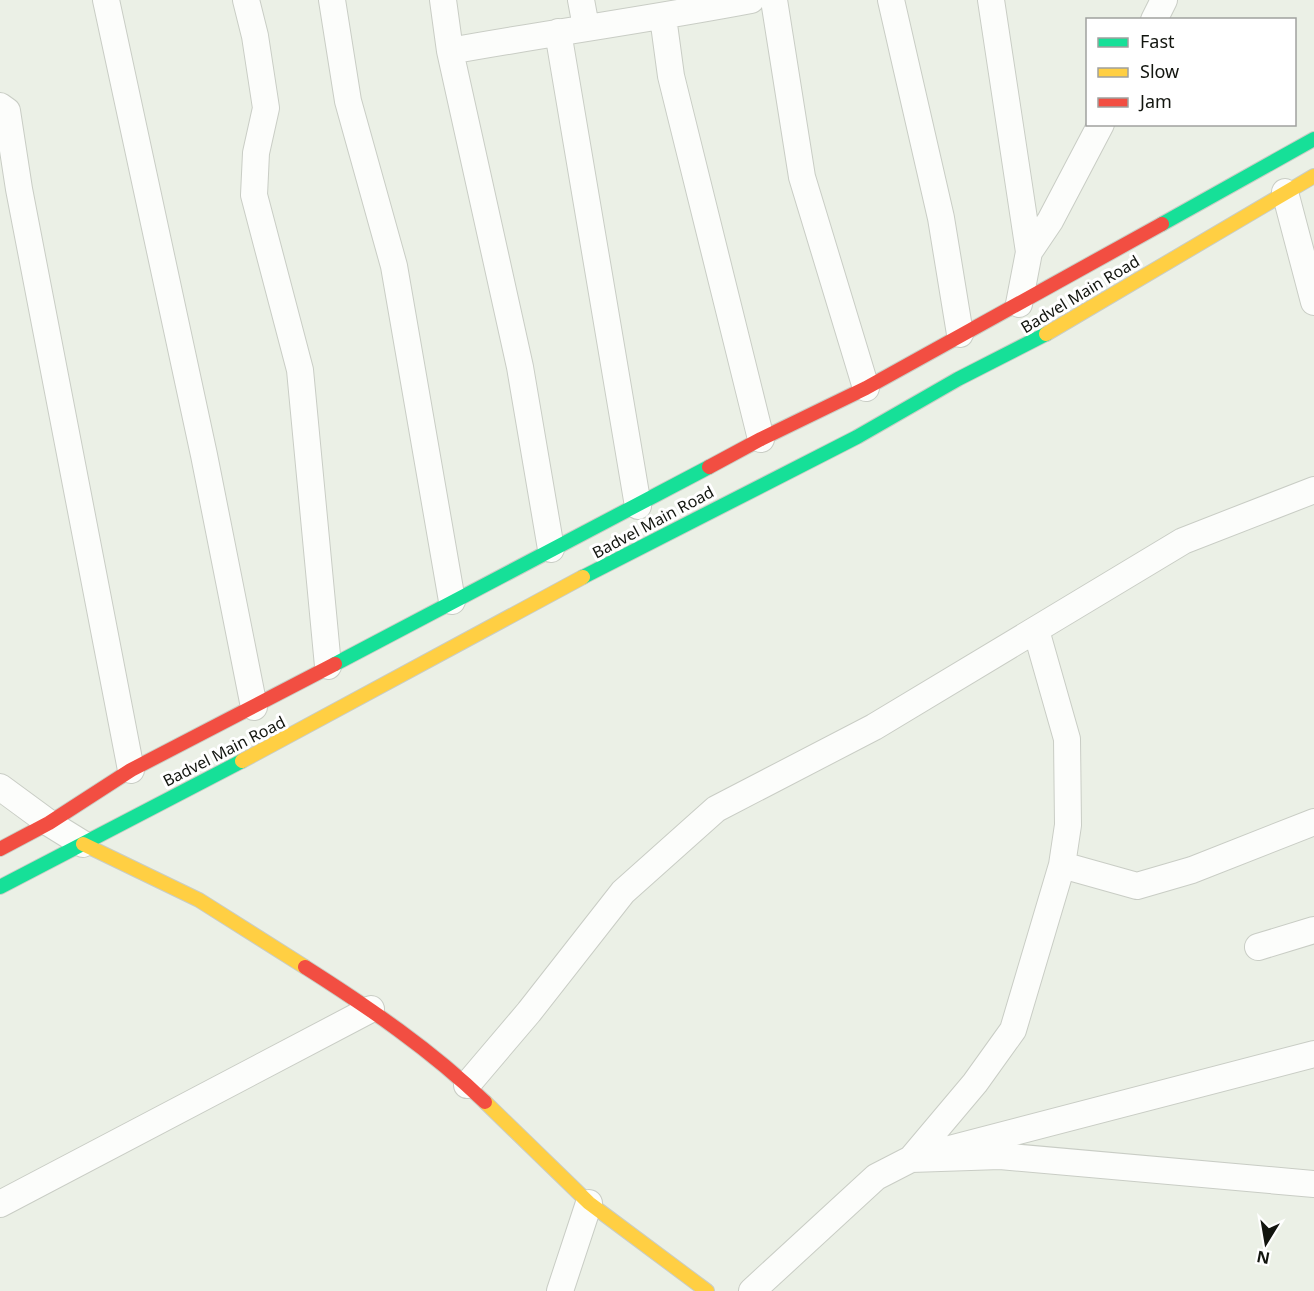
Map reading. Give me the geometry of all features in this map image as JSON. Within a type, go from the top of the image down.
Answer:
[{"type":"main road","name":"Badvel Main Road","points":[[0,849],[50,823],[131,770],[551,549],[638,506],[761,439],[866,388],[1314,139]]},
{"type":"main road","name":"Badvel Main Road","points":[[0,887],[337,711],[515,612],[857,437],[958,379],[1023,347],[1314,176]]},
{"type":"main road","points":[[83,844],[199,900],[371,1009],[468,1085],[589,1203],[707,1291]]},
{"type":"street","points":[[106,0],[204,455],[254,707]]},
{"type":"street","points":[[246,0],[255,36],[266,108],[256,153],[254,195],[300,370],[328,666]]},
{"type":"street","points":[[332,0],[348,101],[394,266],[452,601]]},
{"type":"street","points":[[443,0],[450,51],[520,367],[551,549]]},
{"type":"street","points":[[580,0],[586,27]]},
{"type":"street","points":[[450,51],[586,27],[663,17],[698,5],[751,0]]},
{"type":"street","points":[[774,0],[802,177],[866,388]]},
{"type":"street","points":[[891,0],[941,218],[960,334]]},
{"type":"street","points":[[991,0],[1029,252],[1019,304]]},
{"type":"street","points":[[1155,18],[1164,0]]},
{"type":"street","points":[[663,17],[671,76],[761,439]]},
{"type":"street","points":[[558,32],[638,506]]},
{"type":"street","points":[[0,106],[7,111],[19,189],[131,770]]},
{"type":"street","points":[[1029,252],[1050,221],[1100,126]]},
{"type":"street","points":[[1286,192],[1314,302]]},
{"type":"street","points":[[468,1085],[529,1012],[623,892],[716,810],[874,727],[1183,541],[1314,490]]},
{"type":"street","points":[[911,1160],[975,1083],[1013,1030],[1062,865],[1068,825],[1068,739],[1036,630]]},
{"type":"street","points":[[0,787],[83,844]]},
{"type":"street","points":[[1062,865],[1137,886],[1192,870],[1314,822]]},
{"type":"street","points":[[1258,947],[1314,930]]},
{"type":"street","points":[[0,1204],[371,1009]]},
{"type":"street","points":[[752,1291],[876,1177],[911,1160],[1314,1054]]},
{"type":"street","points":[[911,1160],[1000,1156],[1314,1184]]},
{"type":"street","points":[[560,1291],[589,1203]]},
{"type":"traffic: fast","points":[[1162,224],[1314,139]]},
{"type":"traffic: fast","points":[[583,577],[857,437],[958,379],[1046,334]]},
{"type":"traffic: fast","points":[[335,664],[709,467]]},
{"type":"traffic: fast","points":[[0,887],[242,761]]},
{"type":"traffic: slow","points":[[1046,334],[1314,176]]},
{"type":"traffic: slow","points":[[242,761],[583,577]]},
{"type":"traffic: slow","points":[[83,844],[199,900],[305,967]]},
{"type":"traffic: slow","points":[[485,1102],[589,1203],[707,1291]]},
{"type":"traffic: jam","points":[[709,467],[866,388],[1162,224]]},
{"type":"traffic: jam","points":[[0,849],[49,823],[131,770],[335,664]]},
{"type":"traffic: jam","points":[[305,967],[398,1030],[485,1102]]}]
